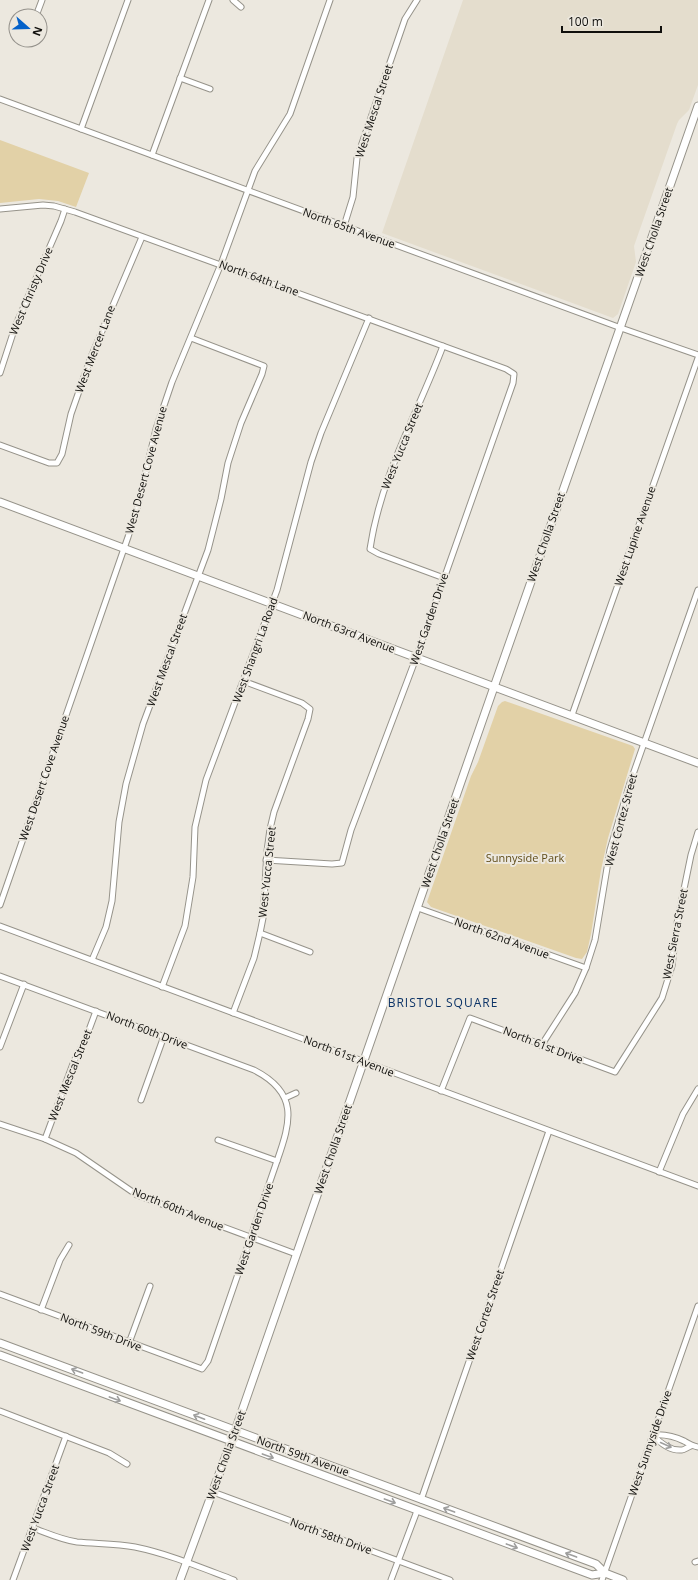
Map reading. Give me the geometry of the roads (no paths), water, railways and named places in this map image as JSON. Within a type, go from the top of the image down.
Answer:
[{"type":"street","points":[[81,129],[128,0]]},
{"type":"street","points":[[152,155],[210,0]]},
{"type":"street","points":[[233,0],[241,7]]},
{"type":"street","name":"West Desert Cove Avenue","points":[[0,905],[124,549],[137,509],[156,429],[172,382],[221,264],[247,190],[259,163],[290,114],[330,0]]},
{"type":"street","name":"West Mescal Street","points":[[344,226],[353,197],[358,158],[405,19],[417,0]]},
{"type":"street","points":[[180,78],[210,89]]},
{"type":"street","name":"North 65th Avenue","points":[[0,99],[698,356]]},
{"type":"street","name":"West Cholla Street","points":[[180,1580],[235,1431],[698,106]]},
{"type":"street","name":"North 64th Lane","points":[[0,209],[43,205],[65,209],[369,318],[506,369],[514,374]]},
{"type":"street","name":"West Christy Drive","points":[[0,373],[15,327],[65,209]]},
{"type":"street","name":"West Mercer Lane","points":[[0,445],[49,463],[57,463],[62,454],[71,414],[91,357],[142,237]]},
{"type":"street","name":"West Shangri La Road","points":[[162,986],[185,926],[193,877],[195,827],[206,780],[272,604],[286,558],[311,462],[321,433],[369,318]]},
{"type":"street","name":"West Mescal Street","points":[[92,960],[106,927],[112,901],[119,822],[126,784],[143,724],[198,576],[213,528],[228,463],[241,423],[264,366],[191,338]]},
{"type":"street","name":"West Yucca Street","points":[[443,346],[384,487],[370,549],[379,554],[444,578]]},
{"type":"street","name":"West Lupine Avenue","points":[[572,715],[698,356]]},
{"type":"street","name":"West Garden Drive","points":[[266,860],[332,864],[342,863],[351,830],[416,658],[513,383],[514,374]]},
{"type":"street","name":"North 63rd Avenue","points":[[0,502],[698,763]]},
{"type":"street","name":"West Cortez Street","points":[[541,1046],[575,993],[596,940],[610,850],[630,783],[698,590]]},
{"type":"street","name":"West Yucca Street","points":[[233,1013],[254,958],[260,933],[263,918],[266,860],[274,812],[308,719],[310,709],[302,703],[243,681]]},
{"type":"street","name":"West Sierra Street","points":[[615,1072],[662,998],[672,966],[677,923],[691,855],[698,832]]},
{"type":"street","name":"North 62nd Avenue","points":[[418,908],[586,968]]},
{"type":"street","name":"North 61st Avenue","points":[[0,926],[698,1186]]},
{"type":"street","points":[[260,933],[310,952]]},
{"type":"street","name":"North 60th Drive","points":[[0,976],[96,1010],[259,1072],[275,1084],[285,1098]]},
{"type":"street","points":[[0,1047],[24,984]]},
{"type":"street","name":"West Mescal Street","points":[[45,1139],[74,1061],[86,1038],[96,1010]]},
{"type":"street","name":"North 61st Drive","points":[[441,1091],[470,1018],[541,1046],[615,1072]]},
{"type":"street","points":[[141,1100],[164,1036]]},
{"type":"street","points":[[659,1172],[683,1114],[698,1089]]},
{"type":"street","points":[[285,1098],[296,1093]]},
{"type":"street","name":"West Garden Drive","points":[[202,1369],[208,1361],[278,1161],[288,1124],[289,1112],[285,1098]]},
{"type":"street","name":"North 60th Avenue","points":[[0,1124],[45,1139],[76,1153],[137,1195],[296,1254]]},
{"type":"street","name":"West Cortez Street","points":[[421,1500],[549,1131]]},
{"type":"street","points":[[218,1140],[278,1161]]},
{"type":"street","points":[[41,1310],[60,1260],[69,1245]]},
{"type":"street","points":[[129,1343],[150,1286]]},
{"type":"street","name":"North 59th Drive","points":[[0,1294],[202,1369]]},
{"type":"street","name":"West Sunnyside Drive","points":[[603,1576],[698,1306]]},
{"type":"street","name":"North 59th Avenue","points":[[0,1343],[596,1564],[603,1576]]},
{"type":"street","name":"North 59th Avenue","points":[[0,1355],[592,1575],[623,1580]]},
{"type":"street","points":[[0,1411],[109,1452],[127,1464]]},
{"type":"street","points":[[653,1435],[664,1434],[691,1446],[698,1447]]},
{"type":"street","points":[[653,1435],[661,1444],[673,1449],[682,1450],[691,1446]]},
{"type":"street","name":"West Yucca Street","points":[[13,1580],[66,1436]]},
{"type":"street","name":"North 58th Drive","points":[[212,1492],[450,1580]]},
{"type":"street","points":[[391,1580],[417,1510]]},
{"type":"street","points":[[33,1528],[76,1542],[114,1544],[135,1547],[186,1562],[234,1580]]},
{"type":"district","name":"BRISTOL SQUARE","points":[[443,1003]]},
{"type":"park label","name":"Sunnyside Park","points":[[525,858]]}]
